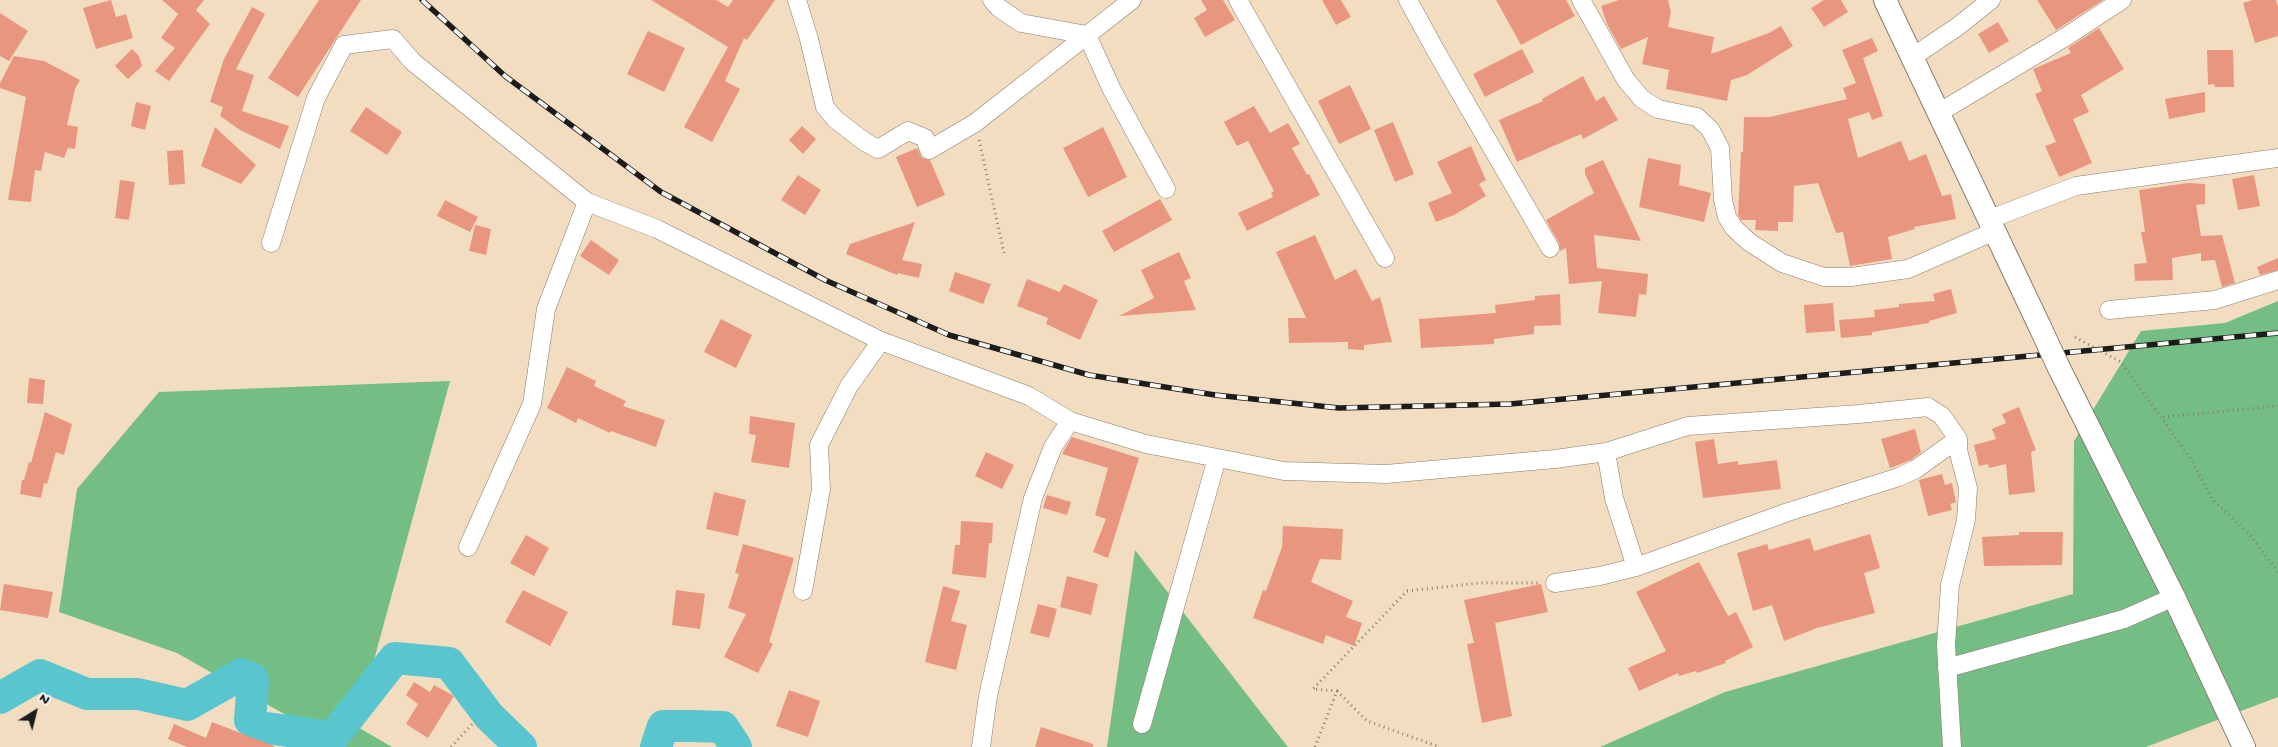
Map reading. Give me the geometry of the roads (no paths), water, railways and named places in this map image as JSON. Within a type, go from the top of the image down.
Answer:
[{"type":"street","points":[[797,0],[809,39],[825,107],[835,120],[878,149],[908,131],[925,138],[929,150],[974,123],[1132,0]]},
{"type":"street","points":[[992,0],[998,7],[1021,23],[1087,35]]},
{"type":"street","points":[[1238,0],[1385,258]]},
{"type":"street","points":[[1408,0],[1436,53],[1550,248]]},
{"type":"street","points":[[1581,0],[1626,80],[1642,99],[1658,109],[1697,117],[1710,129],[1720,148],[1723,200],[1727,217],[1734,228],[1749,242],[1782,263],[1824,277],[1851,277],[1908,269],[1993,225],[2076,186],[2278,158]]},
{"type":"street","points":[[1885,0],[1911,58],[1940,112],[2040,327],[2174,597],[2244,747]]},
{"type":"street","points":[[1911,58],[1957,27],[1991,0]]},
{"type":"street","points":[[1940,112],[2067,36],[2122,0]]},
{"type":"street","points":[[1087,35],[1112,90],[1166,189]]},
{"type":"street","points":[[272,243],[316,98],[344,46],[393,39],[413,62],[587,202],[657,229],[881,340],[1029,396],[1070,421],[1146,444],[1284,471],[1386,474],[1555,459],[1606,452],[1688,426],[1859,414],[1928,406],[1942,416],[1958,439],[1958,450],[1968,488],[1968,505],[1950,584],[1946,645],[1952,747]]},
{"type":"street","points":[[468,548],[532,404],[546,309],[587,202]]},
{"type":"street","points":[[2109,310],[2215,300],[2278,280]]},
{"type":"street","points":[[803,591],[821,489],[819,445],[849,386],[881,340]]},
{"type":"street","points":[[981,747],[988,696],[1033,498],[1053,447],[1070,421]]},
{"type":"street","points":[[1555,583],[1600,576],[1636,567],[1788,512],[1899,477],[1916,469],[1958,439]]},
{"type":"street","points":[[1606,452],[1614,498],[1636,567]]},
{"type":"street","points":[[1142,724],[1217,458]]},
{"type":"street","points":[[1948,668],[2124,619],[2174,597]]},
{"type":"waterway","points":[[0,698],[40,675],[87,694],[138,694],[187,705],[242,674],[253,679],[250,720],[259,727],[333,737],[395,658],[449,663],[489,716],[521,747]]},
{"type":"waterway","points":[[656,747],[663,726],[723,727],[736,747]]},
{"type":"railway","points":[[422,0],[505,76],[661,192],[825,280],[949,335],[1089,375],[1215,395],[1339,408],[1510,404],[2278,333]]}]
